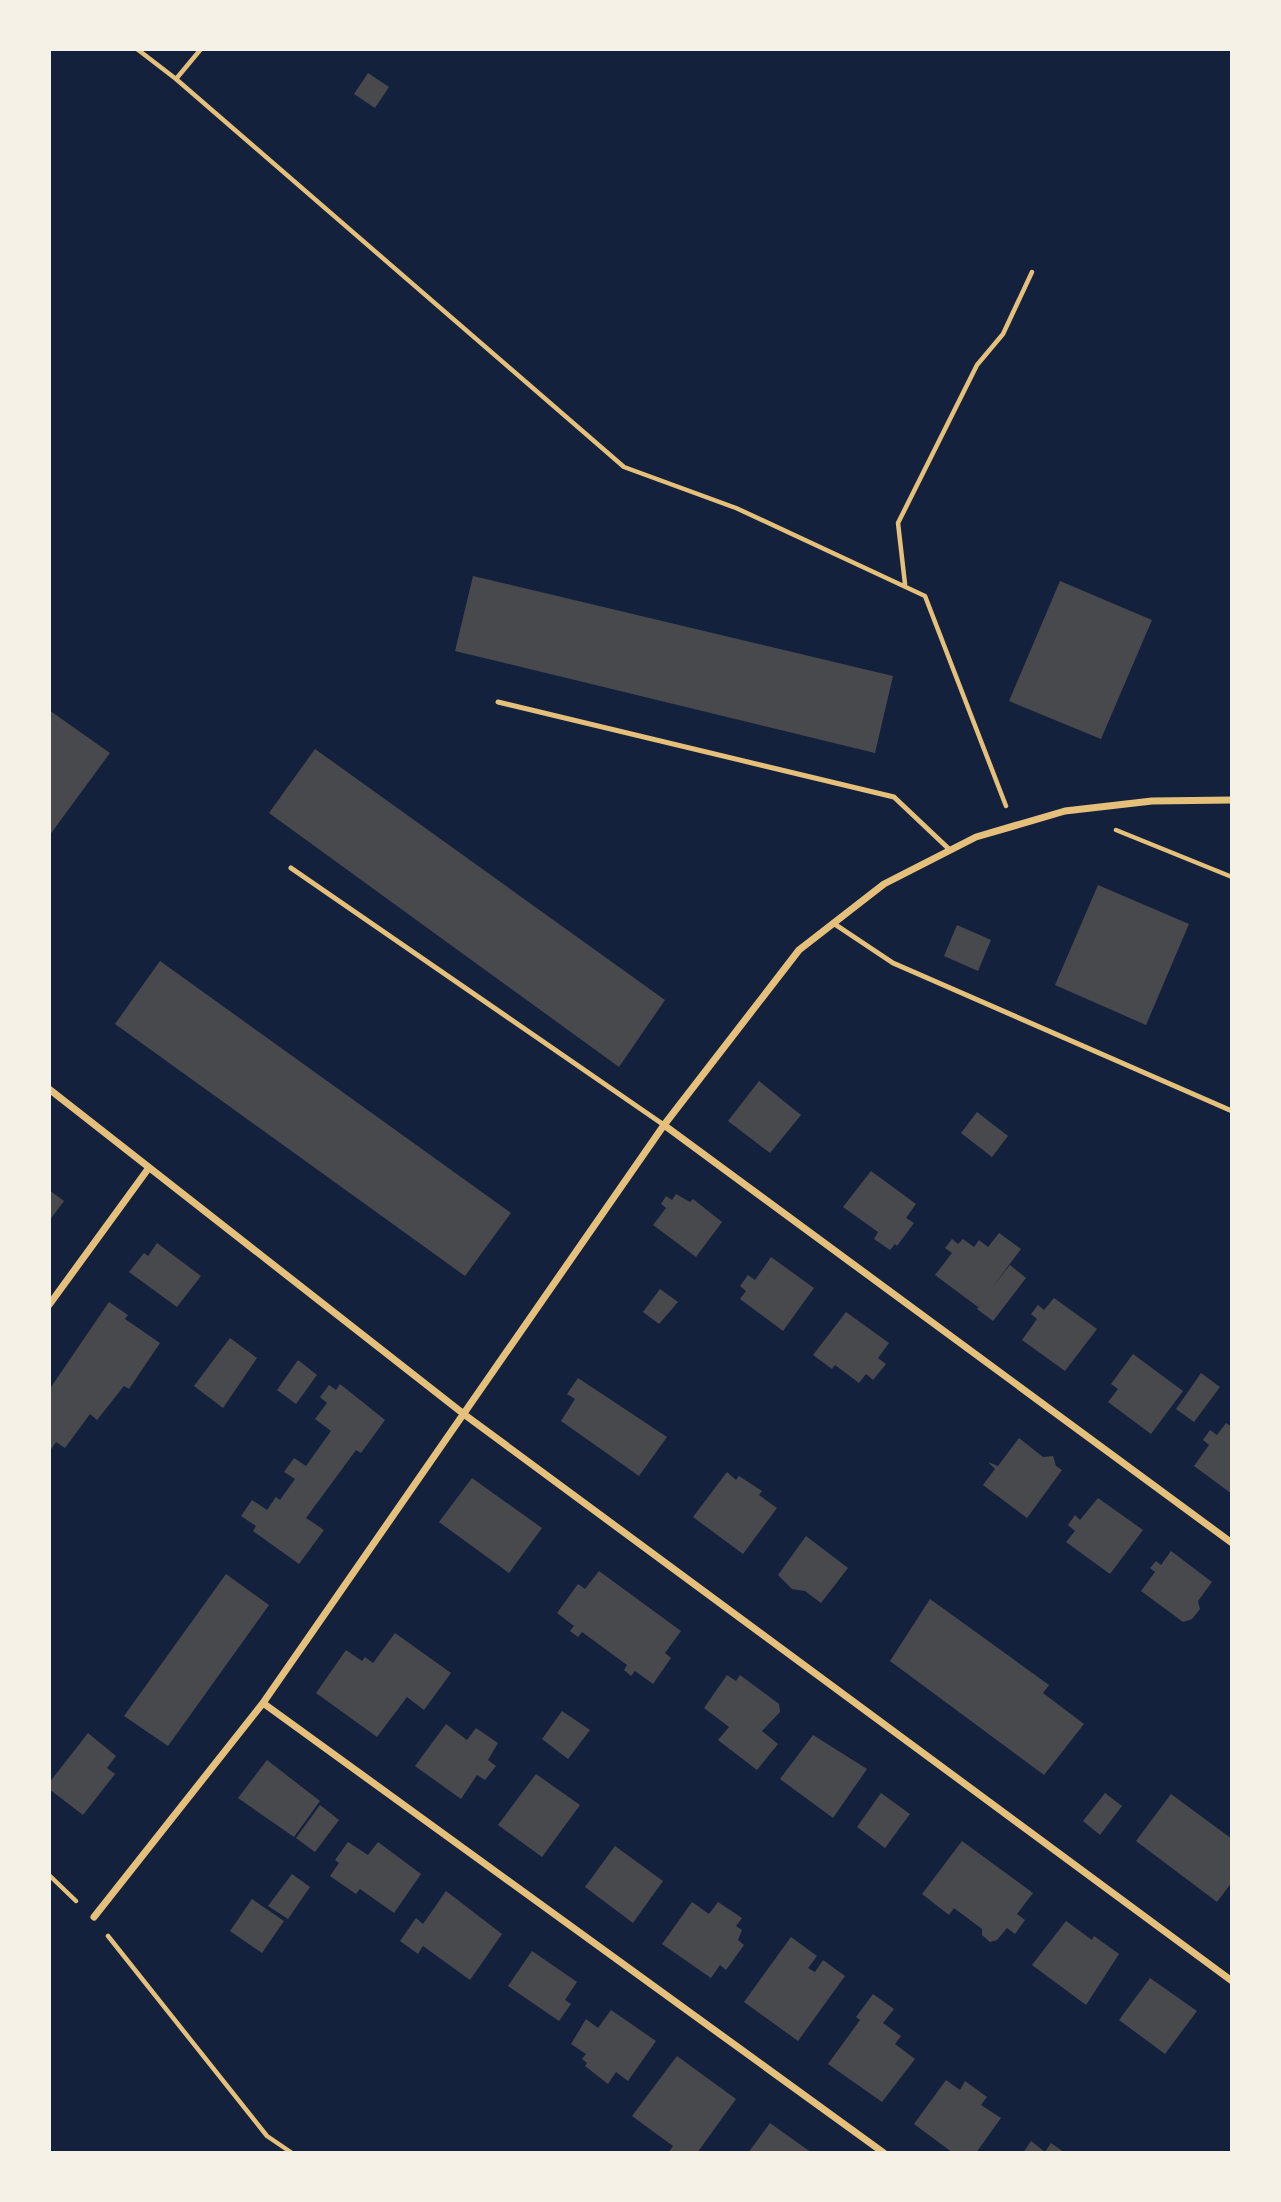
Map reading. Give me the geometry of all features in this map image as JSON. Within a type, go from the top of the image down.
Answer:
[{"type":"street","points":[[94,1917],[263,1703],[664,1125],[799,950],[884,884],[976,837],[1065,811],[1152,801],[1232,800]]},
{"type":"street","points":[[49,1089],[464,1415],[1232,1981]]},
{"type":"street","points":[[664,1125],[1232,1543]]},
{"type":"street","points":[[49,1305],[148,1169]]},
{"type":"street","points":[[263,1703],[884,2153]]},
{"type":"lane","points":[[498,702],[894,797],[950,850]]},
{"type":"lane","points":[[291,868],[664,1125]]},
{"type":"lane","points":[[833,923],[893,963],[1232,1111]]},
{"type":"path","points":[[137,49],[176,79],[624,467],[736,508],[905,584],[925,596],[1013,826]]},
{"type":"path","points":[[176,79],[201,49]]},
{"type":"path","points":[[905,584],[898,523],[977,365],[1003,334],[1032,272]]},
{"type":"path","points":[[1065,811],[1232,877]]},
{"type":"path","points":[[49,1875],[94,1917],[267,2136],[292,2153]]},
{"type":"building","points":[[368,73],[389,87],[375,108],[354,94]]},
{"type":"building","points":[[473,576],[893,676],[875,753],[455,651]]},
{"type":"building","points":[[1060,581],[1152,620],[1101,739],[1009,701]]},
{"type":"building","points":[[49,710],[110,753],[49,836]]},
{"type":"building","points":[[315,749],[665,1000],[619,1067],[269,813]]},
{"type":"building","points":[[1098,885],[1189,924],[1146,1025],[1055,985]]},
{"type":"building","points":[[957,925],[991,940],[978,971],[944,956]]},
{"type":"building","points":[[160,961],[511,1213],[465,1276],[115,1024]]},
{"type":"building","points":[[759,1081],[801,1115],[770,1153],[728,1121]]},
{"type":"building","points":[[977,1112],[1008,1136],[992,1157],[961,1133]]},
{"type":"building","points":[[871,1171],[916,1204],[906,1218],[914,1223],[897,1246],[895,1244],[890,1250],[874,1239],[878,1232],[843,1207]]},
{"type":"building","points":[[49,1190],[64,1201],[49,1221]]},
{"type":"building","points":[[676,1194],[690,1202],[693,1199],[722,1222],[696,1257],[653,1225],[666,1208],[661,1204],[666,1196],[672,1200]]},
{"type":"building","points":[[999,1233],[1021,1249],[991,1289],[1010,1265],[1026,1278],[993,1321],[977,1309],[982,1301],[978,1307],[935,1275],[952,1253],[945,1248],[952,1239],[958,1244],[963,1239],[974,1247],[979,1240],[988,1247]]},
{"type":"building","points":[[157,1243],[201,1276],[177,1307],[129,1272],[144,1253],[148,1256]]},
{"type":"building","points":[[771,1257],[814,1288],[783,1331],[740,1299],[746,1291],[740,1286],[748,1275],[755,1280]]},
{"type":"building","points":[[660,1289],[678,1302],[659,1324],[643,1312]]},
{"type":"building","points":[[1054,1298],[1097,1329],[1065,1371],[1022,1340],[1037,1319],[1031,1314],[1038,1305],[1044,1310]]},
{"type":"building","points":[[109,1302],[128,1315],[125,1319],[160,1343],[129,1389],[124,1386],[97,1420],[90,1414],[65,1448],[56,1442],[49,1452],[49,1390]]},
{"type":"building","points":[[846,1312],[889,1343],[878,1358],[886,1364],[873,1380],[866,1374],[859,1383],[835,1365],[832,1369],[813,1355]]},
{"type":"building","points":[[230,1338],[257,1358],[223,1408],[194,1386]]},
{"type":"building","points":[[1133,1354],[1183,1391],[1151,1434],[1108,1402],[1118,1389],[1111,1384]]},
{"type":"building","points":[[298,1360],[317,1375],[296,1404],[277,1390]]},
{"type":"building","points":[[1201,1373],[1220,1387],[1194,1422],[1176,1409]]},
{"type":"building","points":[[578,1378],[667,1437],[639,1476],[561,1421],[575,1399],[567,1394]]},
{"type":"building","points":[[340,1384],[385,1420],[361,1453],[356,1450],[306,1518],[324,1530],[299,1564],[253,1531],[256,1526],[241,1516],[252,1500],[267,1510],[276,1497],[280,1500],[295,1479],[284,1472],[294,1458],[306,1466],[331,1431],[315,1419],[327,1403],[320,1397],[329,1385],[336,1390]]},
{"type":"building","points":[[1226,1423],[1232,1427],[1232,1494],[1194,1466],[1209,1445],[1203,1440],[1210,1430],[1217,1435]]},
{"type":"building","points":[[1019,1438],[1043,1457],[1053,1456],[1056,1466],[1062,1470],[1027,1518],[983,1485],[995,1469],[988,1462],[998,1466]]},
{"type":"building","points":[[727,1472],[736,1480],[739,1476],[762,1491],[759,1495],[777,1508],[743,1554],[693,1517]]},
{"type":"building","points":[[472,1478],[542,1528],[509,1573],[439,1522]]},
{"type":"building","points":[[1098,1498],[1143,1530],[1110,1574],[1066,1542],[1075,1531],[1068,1525],[1075,1515],[1080,1520]]},
{"type":"building","points":[[806,1536],[848,1568],[821,1603],[805,1591],[792,1589],[778,1575]]},
{"type":"building","points":[[1171,1551],[1212,1582],[1198,1601],[1200,1609],[1192,1619],[1183,1622],[1141,1591],[1155,1572],[1150,1568],[1156,1561],[1161,1565]]},
{"type":"building","points":[[599,1571],[681,1631],[665,1653],[671,1658],[653,1684],[635,1671],[631,1676],[624,1670],[627,1665],[582,1632],[578,1637],[570,1631],[574,1626],[557,1613],[578,1584],[585,1589]]},
{"type":"building","points":[[226,1574],[269,1605],[168,1746],[124,1716]]},
{"type":"building","points":[[930,1599],[1049,1685],[1043,1693],[1084,1724],[1044,1775],[890,1661]]},
{"type":"building","points":[[395,1633],[451,1673],[424,1710],[407,1697],[377,1737],[316,1693],[346,1650],[362,1661],[365,1657],[373,1663]]},
{"type":"building","points":[[727,1675],[736,1681],[740,1675],[779,1704],[780,1712],[762,1731],[778,1744],[757,1770],[718,1740],[729,1727],[704,1708]]},
{"type":"building","points":[[562,1711],[590,1730],[568,1759],[542,1739]]},
{"type":"building","points":[[446,1724],[467,1740],[476,1728],[498,1743],[488,1760],[496,1766],[485,1780],[477,1775],[461,1799],[415,1766]]},
{"type":"building","points":[[88,1733],[116,1756],[107,1768],[115,1774],[83,1815],[49,1789],[49,1783]]},
{"type":"building","points":[[813,1735],[867,1769],[833,1818],[780,1779]]},
{"type":"building","points":[[267,1760],[320,1801],[294,1837],[238,1798]]},
{"type":"building","points":[[536,1774],[580,1805],[542,1857],[498,1825]]},
{"type":"building","points":[[881,1793],[910,1814],[885,1848],[857,1827]]},
{"type":"building","points":[[1105,1793],[1122,1806],[1100,1835],[1083,1821]]},
{"type":"building","points":[[1171,1794],[1232,1839],[1232,1882],[1217,1902],[1136,1841]]},
{"type":"building","points":[[320,1805],[339,1820],[315,1852],[296,1838]]},
{"type":"building","points":[[962,1841],[1033,1893],[1017,1914],[1025,1920],[1015,1934],[1007,1928],[997,1940],[990,1942],[982,1935],[982,1929],[954,1908],[949,1915],[922,1894]]},
{"type":"building","points":[[348,1842],[368,1855],[378,1842],[421,1874],[394,1913],[360,1889],[356,1894],[330,1876],[339,1863],[335,1860]]},
{"type":"building","points":[[615,1846],[663,1881],[633,1923],[585,1887]]},
{"type":"building","points":[[292,1874],[310,1887],[288,1919],[268,1906]]},
{"type":"building","points":[[446,1891],[502,1934],[470,1980],[423,1946],[418,1954],[400,1941],[416,1918],[423,1924]]},
{"type":"building","points":[[252,1899],[284,1921],[262,1953],[230,1931]]},
{"type":"building","points":[[692,1902],[709,1914],[718,1902],[742,1918],[736,1926],[742,1930],[738,1940],[744,1945],[726,1970],[720,1965],[711,1978],[662,1944]]},
{"type":"building","points":[[1066,1921],[1092,1940],[1094,1936],[1119,1954],[1086,2005],[1032,1965]]},
{"type":"building","points":[[791,1937],[817,1956],[808,1968],[815,1972],[823,1960],[845,1976],[798,2041],[744,2002]]},
{"type":"building","points":[[532,1951],[577,1982],[565,2000],[571,2004],[559,2021],[508,1986]]},
{"type":"building","points":[[1150,1978],[1197,2011],[1165,2054],[1119,2020]]},
{"type":"building","points":[[873,1994],[894,2009],[883,2023],[901,2036],[895,2044],[915,2059],[882,2102],[828,2064],[860,2020],[856,2017]]},
{"type":"building","points":[[611,2010],[656,2041],[628,2081],[616,2072],[608,2084],[585,2066],[587,2063],[582,2059],[586,2054],[571,2044],[586,2019],[598,2028]]},
{"type":"building","points":[[677,2056],[736,2099],[697,2153],[668,2153],[673,2146],[632,2116]]},
{"type":"building","points":[[946,2080],[960,2090],[965,2081],[987,2097],[981,2105],[1001,2118],[976,2153],[953,2153],[914,2124]]},
{"type":"building","points":[[770,2123],[812,2153],[748,2153]]},
{"type":"building","points":[[1031,2141],[1045,2152],[1051,2143],[1065,2153],[1023,2153]]}]
